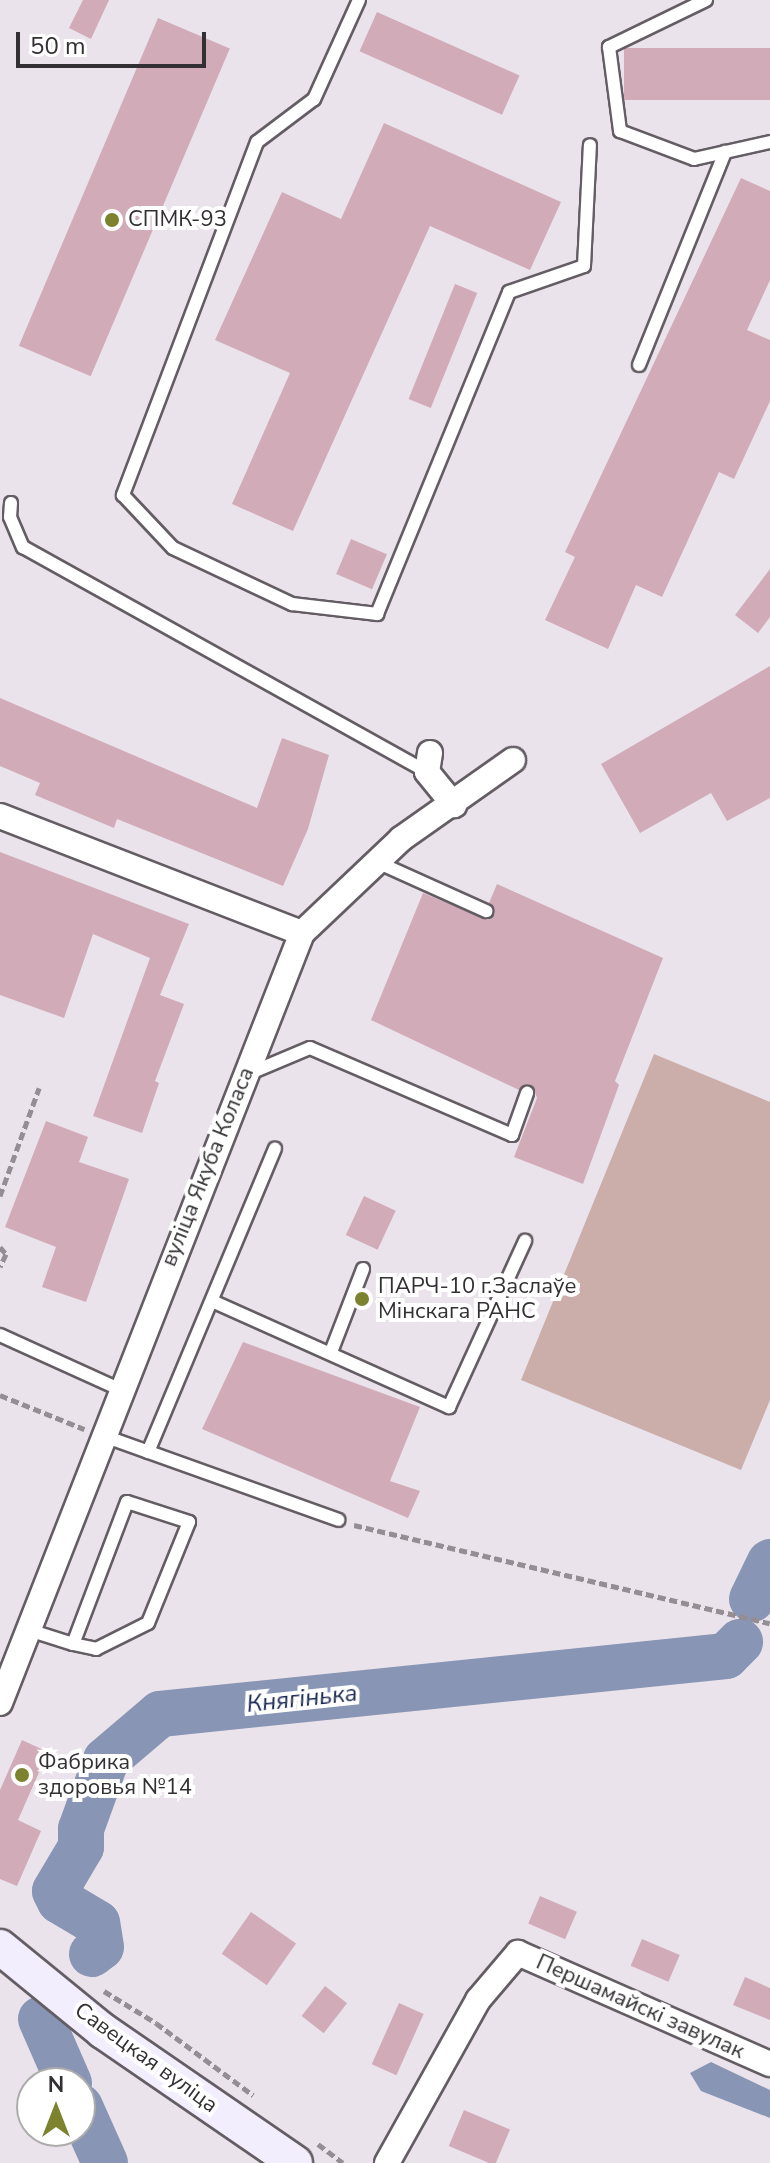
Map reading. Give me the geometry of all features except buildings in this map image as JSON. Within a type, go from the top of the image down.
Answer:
[{"type":"main road","name":"Савецкая вуліца","points":[[0,1947],[103,2031],[300,2149]]},
{"type":"street","points":[[0,816],[302,933],[401,839],[454,805],[513,760]]},
{"type":"street","points":[[429,762],[454,805]]},
{"type":"street","name":"вуліца Якуба Коласа","points":[[0,1703],[32,1631],[119,1389],[302,933]]},
{"type":"street","name":"Першамайскі завулак","points":[[387,2163],[478,2000],[518,1953],[770,2064]]},
{"type":"lane","points":[[359,0],[314,99],[257,142],[123,495],[173,548],[292,604],[377,614],[509,292],[584,266],[590,145]]},
{"type":"lane","points":[[706,0],[609,47],[620,131],[694,159],[770,142]]},
{"type":"lane","points":[[639,365],[725,152]]},
{"type":"lane","points":[[11,503],[10,517],[23,547],[429,762]]},
{"type":"lane","points":[[377,862],[486,911]]},
{"type":"lane","points":[[245,1076],[310,1048],[512,1135],[527,1093]]},
{"type":"lane","points":[[148,1452],[275,1149]]},
{"type":"lane","points":[[212,1301],[449,1407],[525,1241]]},
{"type":"lane","points":[[331,1352],[363,1269]]},
{"type":"lane","points":[[0,1335],[119,1389]]},
{"type":"lane","points":[[102,1436],[338,1520]]},
{"type":"lane","points":[[32,1631],[73,1644],[96,1649],[148,1623],[189,1522],[127,1502],[73,1644]]},
{"type":"path","points":[[0,1196],[39,1088]]},
{"type":"path","points":[[0,1247],[6,1254],[0,1267]]},
{"type":"path","points":[[0,1395],[102,1436]]},
{"type":"path","points":[[338,1520],[770,1623]]},
{"type":"path","points":[[93,1985],[156,2023],[256,2098]]},
{"type":"path","points":[[300,2149],[343,2163]]},
{"type":"shaded area","points":[[654,1054],[770,1102],[770,1400],[741,1470],[521,1380]]},
{"type":"water","points":[[711,2062],[770,2090],[770,2118],[701,2091],[690,2073]]},
{"type":"waterway","name":"Княгінька","points":[[752,1599],[770,1562]]},
{"type":"waterway","name":"Княгінька","points":[[92,1954],[101,1947],[97,1923],[60,1901],[55,1891],[81,1847],[81,1829],[106,1760],[160,1714],[726,1656],[740,1642]]},
{"type":"waterway","name":"Княгінька","points":[[41,2019],[62,2067]]},
{"type":"waterway","name":"Княгінька","points":[[96,2143],[105,2163]]},
{"type":"place","name":"СПМК-93","points":[[112,220]]},
{"type":"place","name":"ПАРЧ-10 г.Заслаўе Мінскага РАНС","points":[[362,1299]]},
{"type":"place","name":"Фабрика здоровья №14","points":[[22,1775]]}]
